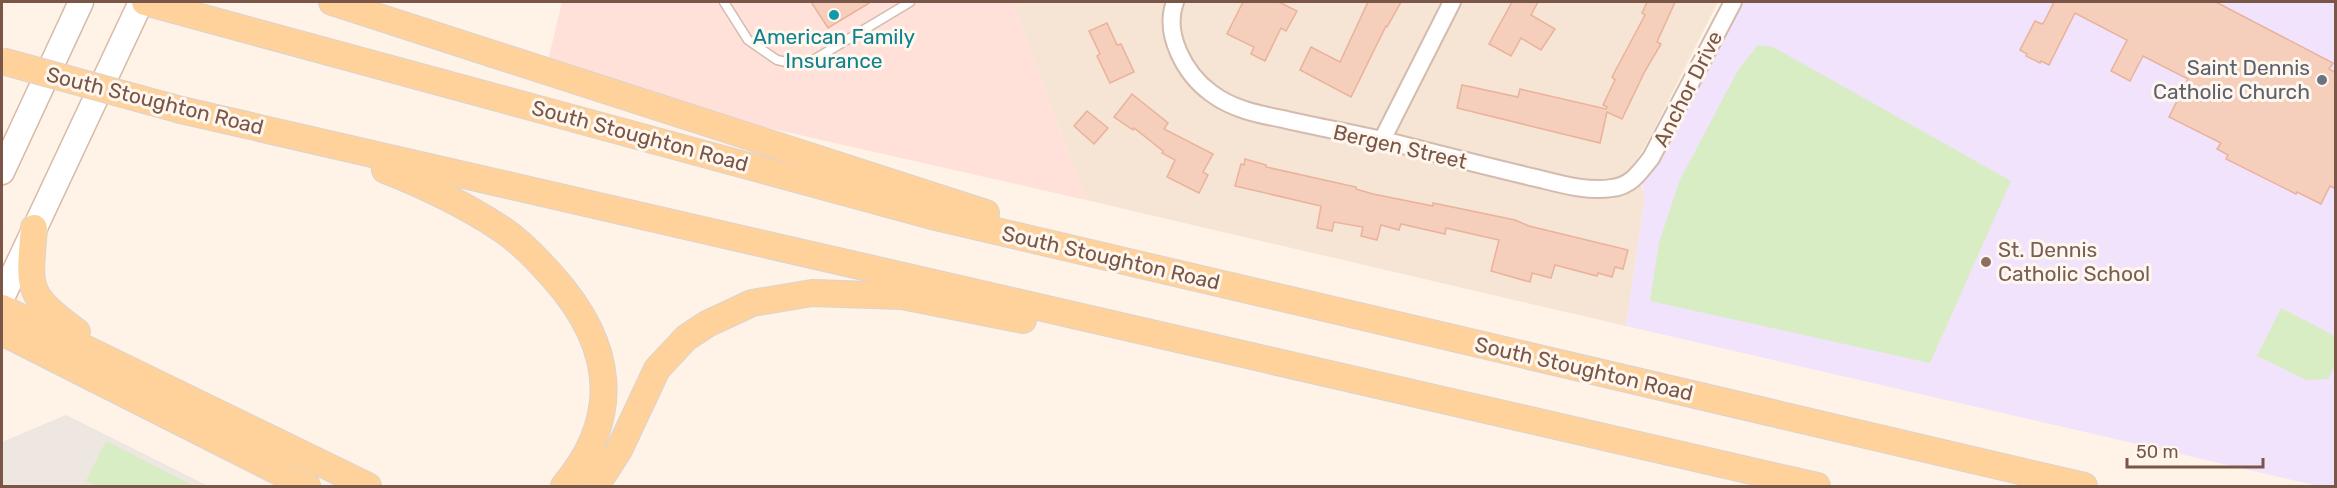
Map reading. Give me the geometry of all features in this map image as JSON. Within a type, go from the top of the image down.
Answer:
[{"type":"main road","points":[[2,172],[81,2]]},
{"type":"main road","points":[[2,298],[143,2]]},
{"type":"main road","name":"South Stoughton Road","points":[[143,2],[932,216],[2084,486]]},
{"type":"main road","points":[[332,2],[1163,270]]},
{"type":"main road","name":"South Stoughton Road","points":[[2,61],[181,110],[1817,486]]},
{"type":"main road","points":[[292,135],[416,182],[469,210],[504,231],[537,258],[573,299],[594,337],[601,359],[604,381],[598,422],[590,450],[564,486]]},
{"type":"main road","points":[[34,228],[30,277],[34,292],[51,313],[125,369]]},
{"type":"main road","points":[[596,486],[618,450],[651,378],[686,338],[707,324],[752,303],[812,293],[902,296],[1541,424]]},
{"type":"main road","points":[[2,308],[368,486]]},
{"type":"main road","points":[[2,332],[307,486]]},
{"type":"street","name":"Bergen Street","points":[[1175,2],[1172,15],[1179,55],[1185,68],[1212,94],[1243,110],[1382,140],[1455,160],[1585,189],[1614,188],[1634,179],[1639,173]]},
{"type":"street","points":[[1382,140],[1452,2]]},
{"type":"street","name":"Anchor Drive","points":[[1639,173],[1660,145],[1733,2]]},
{"type":"lane","points":[[724,2],[748,40],[777,60],[796,64],[815,59],[910,2]]},
{"type":"shaded area","points":[[562,2],[1019,2],[1015,9],[1086,200],[544,77]]},
{"type":"shaded area","points":[[1019,2],[1718,2],[1649,139],[1634,164],[1645,197],[1626,326],[1086,200],[1015,9]]},
{"type":"shaded area","name":"St. Dennis Catholic School","points":[[1733,2],[2335,2],[2335,486],[2318,486],[1626,326],[1645,197],[1639,173]]},
{"type":"shaded area","points":[[66,415],[208,486],[2,486],[2,442]]},
{"type":"green space","points":[[1758,45],[1773,47],[2011,181],[1930,363],[1650,301],[1659,243],[1679,182],[1738,70]]},
{"type":"green space","points":[[2281,308],[2335,336],[2335,366],[2328,379],[2306,380],[2257,356]]},
{"type":"green space","points":[[106,441],[194,486],[97,486],[86,481]]},
{"type":"building","name":"American Family Insurance","points":[[811,2],[871,2],[828,28]]},
{"type":"building","points":[[1243,2],[1279,2],[1297,11],[1286,31],[1281,28],[1265,61],[1251,54],[1254,47],[1227,34]]},
{"type":"building","points":[[1368,2],[1401,2],[1386,26],[1351,97],[1300,70],[1311,47],[1340,62]]},
{"type":"building","points":[[1512,2],[1538,2],[1531,15],[1555,29],[1541,50],[1521,38],[1511,56],[1489,44]]},
{"type":"building","points":[[1647,2],[1675,2],[1657,42],[1661,44],[1622,119],[1607,112],[1600,143],[1457,108],[1462,85],[1518,97],[1520,89],[1606,109],[1607,107],[1603,105],[1615,80],[1612,77],[1645,15],[1642,13]]},
{"type":"building","points":[[2054,2],[2216,2],[2333,63],[2329,69],[2336,73],[2336,189],[2330,186],[2321,204],[2226,159],[2228,155],[2217,149],[2221,143],[2169,117],[2188,79],[2143,56],[2130,81],[2111,71],[2127,40],[2075,13],[2049,65],[2026,56],[2027,54],[2020,50],[2035,21],[2042,24],[2044,22]]},
{"type":"building","points":[[1107,23],[1117,45],[1121,44],[1134,72],[1110,83],[1097,56],[1100,54],[1089,31]]},
{"type":"building","points":[[1132,94],[1168,123],[1164,129],[1213,154],[1203,172],[1208,175],[1199,193],[1167,177],[1175,160],[1162,153],[1163,151],[1134,128],[1133,130],[1114,117]]},
{"type":"building","points":[[1087,111],[1108,128],[1094,144],[1074,126]]},
{"type":"building","points":[[1245,159],[1266,165],[1266,167],[1356,187],[1356,189],[1373,194],[1433,206],[1433,203],[1515,220],[1529,226],[1628,250],[1623,269],[1615,267],[1612,277],[1598,273],[1597,276],[1555,265],[1551,278],[1532,273],[1530,282],[1491,271],[1499,240],[1446,228],[1445,234],[1401,224],[1399,230],[1381,225],[1377,240],[1361,236],[1363,227],[1334,222],[1332,231],[1317,228],[1321,206],[1235,186],[1241,164],[1244,165]]},
{"type":"place","name":"American Family Insurance","points":[[834,15]]},
{"type":"place","name":"Saint Dennis Catholic Church","points":[[2322,80]]},
{"type":"place","name":"St. Dennis Catholic School","points":[[1986,262]]}]
